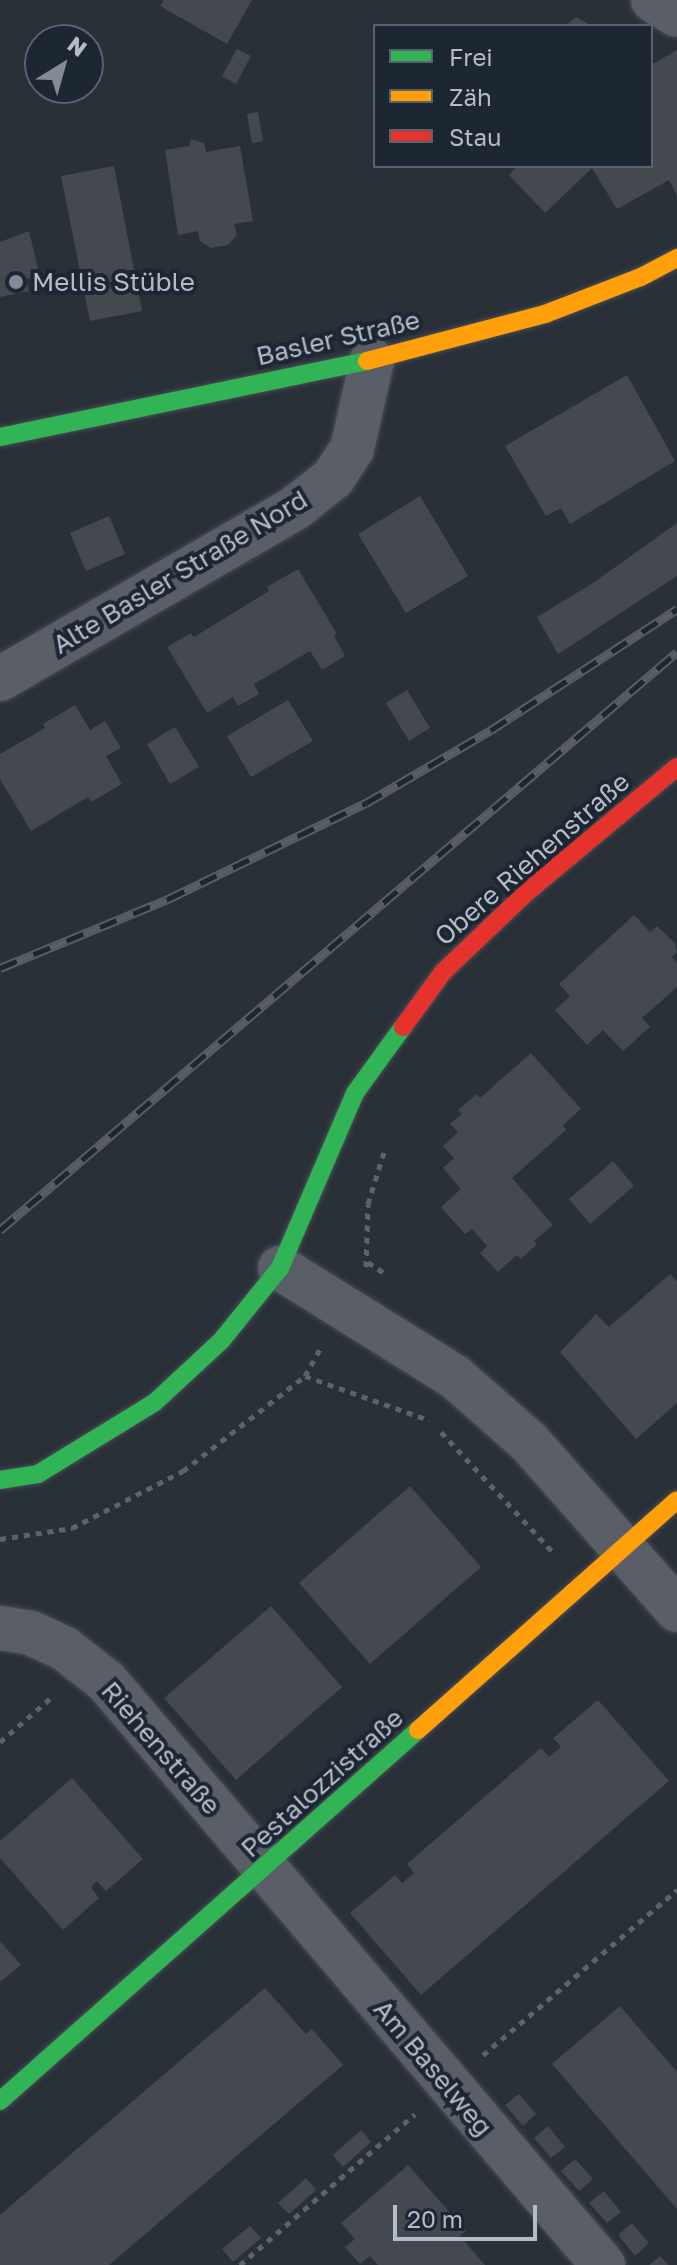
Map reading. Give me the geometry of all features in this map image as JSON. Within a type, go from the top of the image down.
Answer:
[{"type":"main road","name":"Basler Straße","points":[[0,437],[372,360],[545,314],[641,277],[677,258]]},
{"type":"main road","name":"Obere Riehenstraße","points":[[0,1480],[38,1474],[154,1403],[221,1341],[280,1268],[355,1093],[443,972],[527,892],[677,767]]},
{"type":"main road","name":"Pestalozzistraße","points":[[0,2101],[265,1869],[677,1500]]},
{"type":"street","points":[[653,0],[677,15]]},
{"type":"street","name":"Alte Basler Straße Nord","points":[[0,679],[295,508],[333,478],[352,449],[372,360]]},
{"type":"street","points":[[280,1268],[455,1377],[529,1442],[677,1610]]},
{"type":"street","name":"Riehenstraße","points":[[0,1628],[31,1633],[65,1649],[106,1681],[265,1869]]},
{"type":"street","name":"Am Baselweg","points":[[265,1869],[603,2265]]},
{"type":"path","points":[[0,1539],[72,1528],[183,1471],[305,1376],[430,1420],[582,1583]]},
{"type":"path","points":[[0,1742],[88,1667]]},
{"type":"path","points":[[240,2265],[677,1890]]},
{"type":"building","points":[[164,0],[252,0],[227,44],[160,6]]},
{"type":"building","points":[[576,17],[588,24],[567,24]]},
{"type":"building","points":[[237,49],[251,56],[236,84],[222,76]]},
{"type":"building","points":[[677,50],[677,196],[669,180],[617,209],[592,168],[653,168],[653,64]]},
{"type":"building","points":[[258,112],[263,141],[252,143],[247,114]]},
{"type":"building","points":[[191,139],[204,143],[206,152],[240,146],[253,221],[234,224],[237,235],[228,245],[211,248],[200,241],[198,231],[178,235],[165,150],[189,146]]},
{"type":"building","points":[[114,166],[142,311],[90,321],[61,176]]},
{"type":"building","points":[[516,168],[592,168],[545,213],[509,175]]},
{"type":"building","points":[[29,231],[40,277],[26,279],[29,291],[0,297],[0,242]]},
{"type":"building","points":[[627,375],[675,461],[570,524],[561,508],[546,516],[505,446]]},
{"type":"building","points":[[420,496],[468,576],[406,613],[358,534]]},
{"type":"building","points":[[109,516],[125,554],[86,571],[70,533]]},
{"type":"building","points":[[677,523],[677,576],[558,654],[537,617],[593,583]]},
{"type":"building","points":[[298,569],[337,634],[334,636],[345,656],[322,670],[310,651],[254,684],[259,694],[238,706],[233,697],[207,713],[167,647],[191,633],[194,637],[269,591],[267,587]]},
{"type":"building","points":[[407,690],[430,728],[409,741],[386,703]]},
{"type":"building","points":[[288,700],[313,741],[251,777],[227,736]]},
{"type":"building","points":[[75,705],[90,730],[105,721],[121,748],[106,756],[122,784],[91,802],[88,797],[31,831],[0,779],[0,754],[45,728],[43,724]]},
{"type":"building","points":[[175,727],[199,767],[170,784],[147,744]]},
{"type":"building","points":[[634,915],[650,932],[657,926],[675,943],[677,952],[672,957],[677,963],[677,987],[642,1018],[650,1027],[623,1051],[603,1030],[587,1045],[555,1010],[570,996],[559,984]]},
{"type":"building","points":[[531,1053],[581,1109],[563,1125],[566,1130],[512,1178],[553,1225],[534,1241],[537,1244],[521,1259],[517,1255],[498,1272],[480,1253],[487,1246],[472,1229],[465,1234],[441,1207],[461,1189],[443,1168],[454,1158],[443,1146],[458,1132],[450,1124],[462,1114],[458,1110],[477,1094],[480,1098]]},
{"type":"building","points":[[613,1161],[634,1186],[590,1224],[569,1199]]},
{"type":"building","points":[[670,1274],[677,1281],[677,1403],[636,1439],[560,1352],[596,1314],[609,1327]]},
{"type":"building","points":[[410,1486],[481,1567],[370,1664],[299,1583]]},
{"type":"building","points":[[271,1606],[342,1687],[236,1780],[164,1698]]},
{"type":"building","points":[[598,1700],[669,1781],[421,1995],[350,1913],[395,1875],[402,1883],[414,1873],[407,1864],[541,1748],[549,1757],[561,1747],[553,1738]]},
{"type":"building","points":[[72,1778],[143,1859],[106,1891],[97,1881],[91,1887],[99,1898],[63,1930],[0,1858],[0,1841]]},
{"type":"building","points":[[0,1941],[21,1965],[0,1982]]},
{"type":"building","points":[[265,1988],[306,2034],[312,2029],[343,2065],[109,2265],[0,2265],[0,2215]]},
{"type":"building","points":[[620,2006],[677,2072],[677,2209],[552,2064]]},
{"type":"building","points":[[519,2094],[536,2114],[523,2126],[505,2105]]},
{"type":"building","points":[[548,2126],[565,2147],[551,2158],[534,2138]]},
{"type":"building","points":[[361,2130],[371,2142],[343,2167],[333,2155]]},
{"type":"building","points":[[575,2159],[593,2179],[579,2191],[561,2171]]},
{"type":"building","points":[[408,2165],[466,2231],[460,2236],[485,2265],[378,2265],[370,2256],[360,2264],[345,2247],[355,2239],[341,2223]]},
{"type":"building","points":[[306,2178],[316,2190],[289,2214],[278,2203]]},
{"type":"building","points":[[604,2191],[621,2212],[607,2223],[589,2203]]},
{"type":"building","points":[[632,2223],[649,2243],[635,2256],[618,2235]]},
{"type":"building","points":[[250,2226],[261,2238],[233,2262],[222,2249]]},
{"type":"building","points":[[660,2256],[668,2265],[649,2265]]},
{"type":"railway","points":[[0,968],[168,899],[366,803],[491,730],[677,609]]},
{"type":"railway","points":[[0,1230],[677,652]]},
{"type":"traffic: fast","points":[[0,437],[367,361]]},
{"type":"traffic: fast","points":[[0,1480],[38,1474],[154,1403],[221,1341],[280,1268],[355,1093],[403,1027]]},
{"type":"traffic: fast","points":[[0,2101],[418,1730]]},
{"type":"traffic: slow","points":[[367,361],[545,314],[641,277],[677,258]]},
{"type":"traffic: slow","points":[[418,1730],[677,1500]]},
{"type":"traffic: jam","points":[[403,1027],[443,972],[527,892],[677,767]]},
{"type":"place","name":"Mellis Stüble","points":[[16,282]]}]
